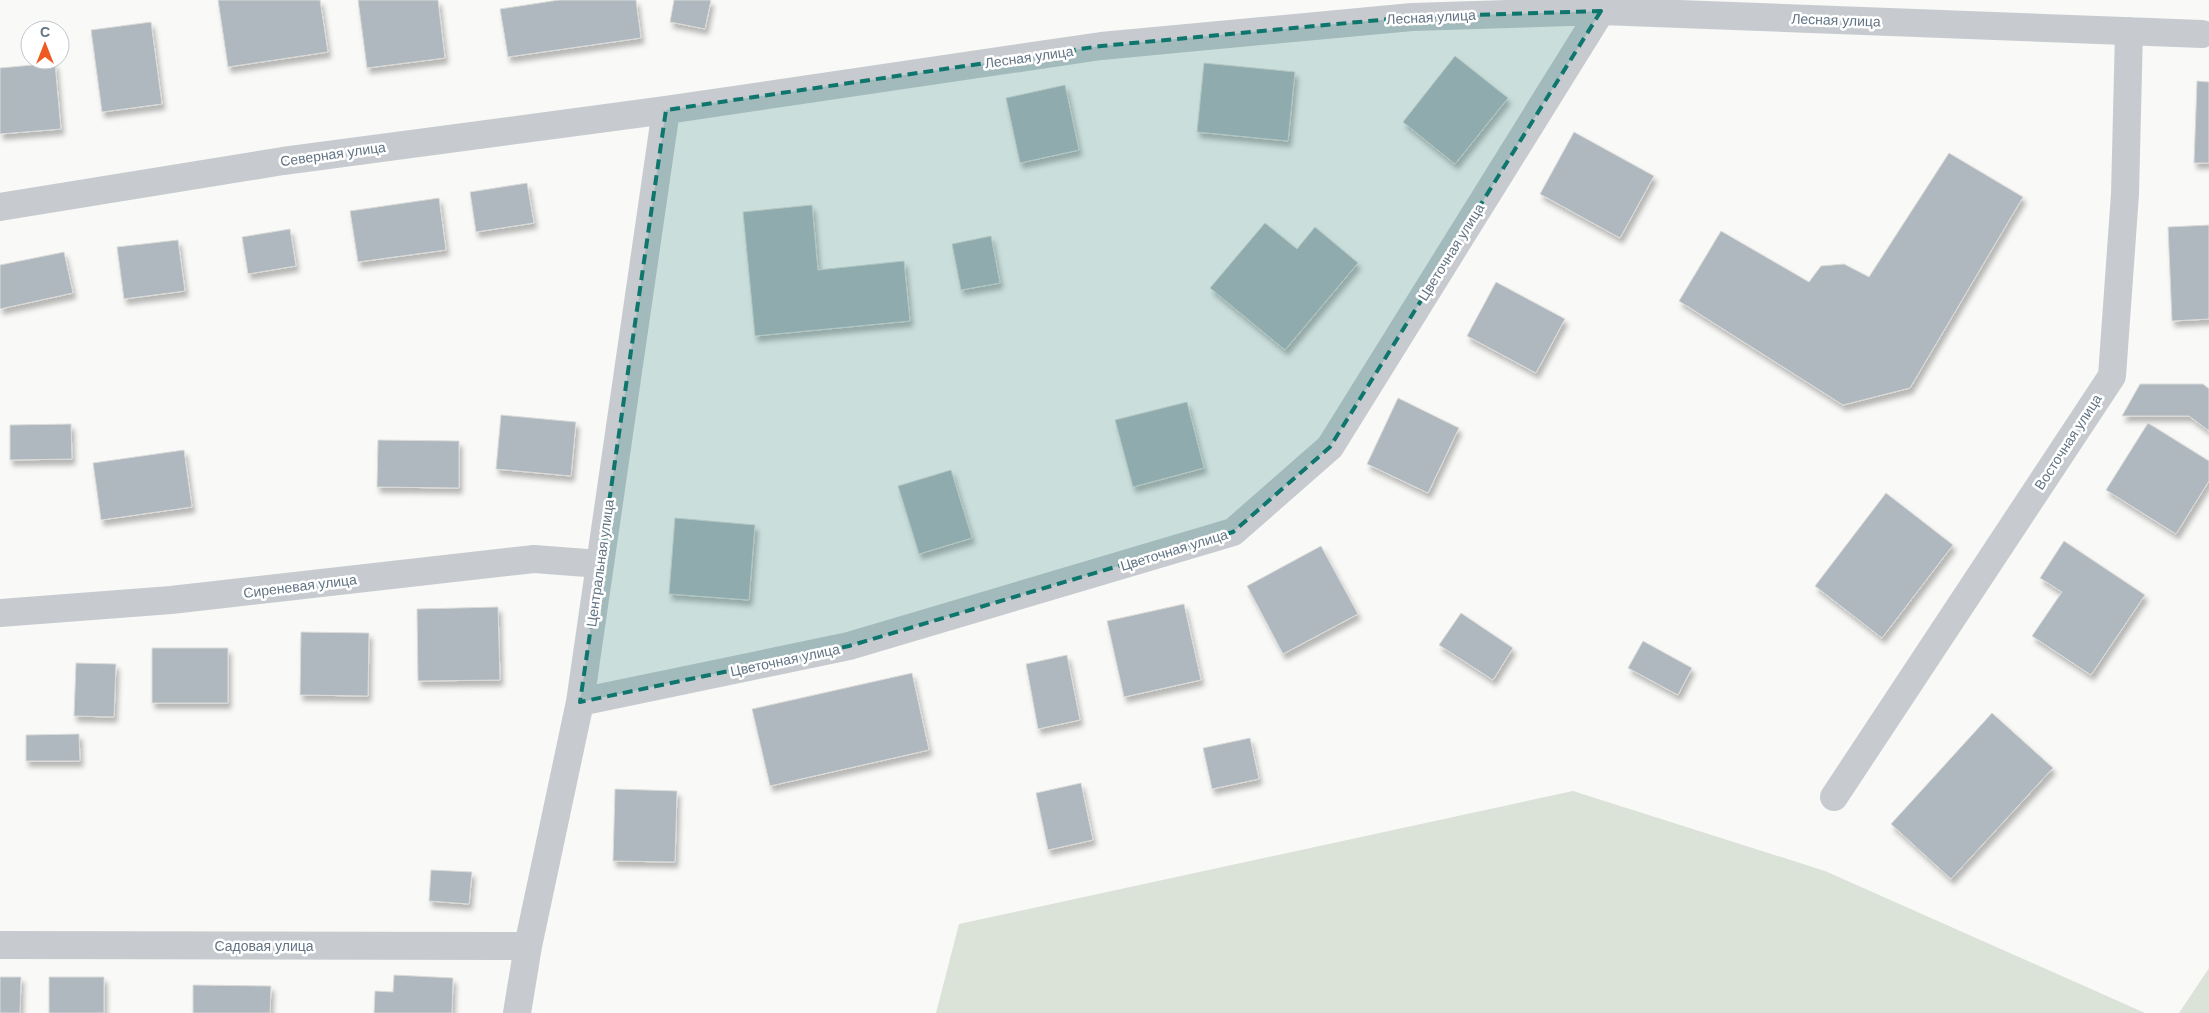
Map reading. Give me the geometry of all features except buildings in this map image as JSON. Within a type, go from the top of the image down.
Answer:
[{"type":"street","name":"Лесная улица","points":[[666,110],[1101,46],[1412,17],[1601,11],[2202,34]]},
{"type":"street","name":"Цветочная улица","points":[[580,702],[849,646],[1233,532],[1330,447],[1601,11]]},
{"type":"street","name":"Восточная улица","points":[[1834,797],[2112,376],[2125,194],[2129,30]]},
{"type":"street","name":"Северная улица","points":[[0,207],[283,161],[666,110]]},
{"type":"street","name":"Центральная улица","points":[[517,1013],[528,946],[580,702],[666,110]]},
{"type":"street","name":"Сиреневая улица","points":[[0,613],[171,600],[534,559],[600,564]]},
{"type":"street","name":"Садовая улица","points":[[0,945],[528,946]]},
{"type":"highlighted area","points":[[1601,11],[1330,447],[1233,532],[849,646],[580,702],[666,110],[1101,46],[1412,17]]},
{"type":"shaded area","points":[[1573,791],[1825,871],[2145,1013],[936,1013],[959,924]]},
{"type":"shaded area","points":[[2209,968],[2209,1013],[2179,1013]]}]
